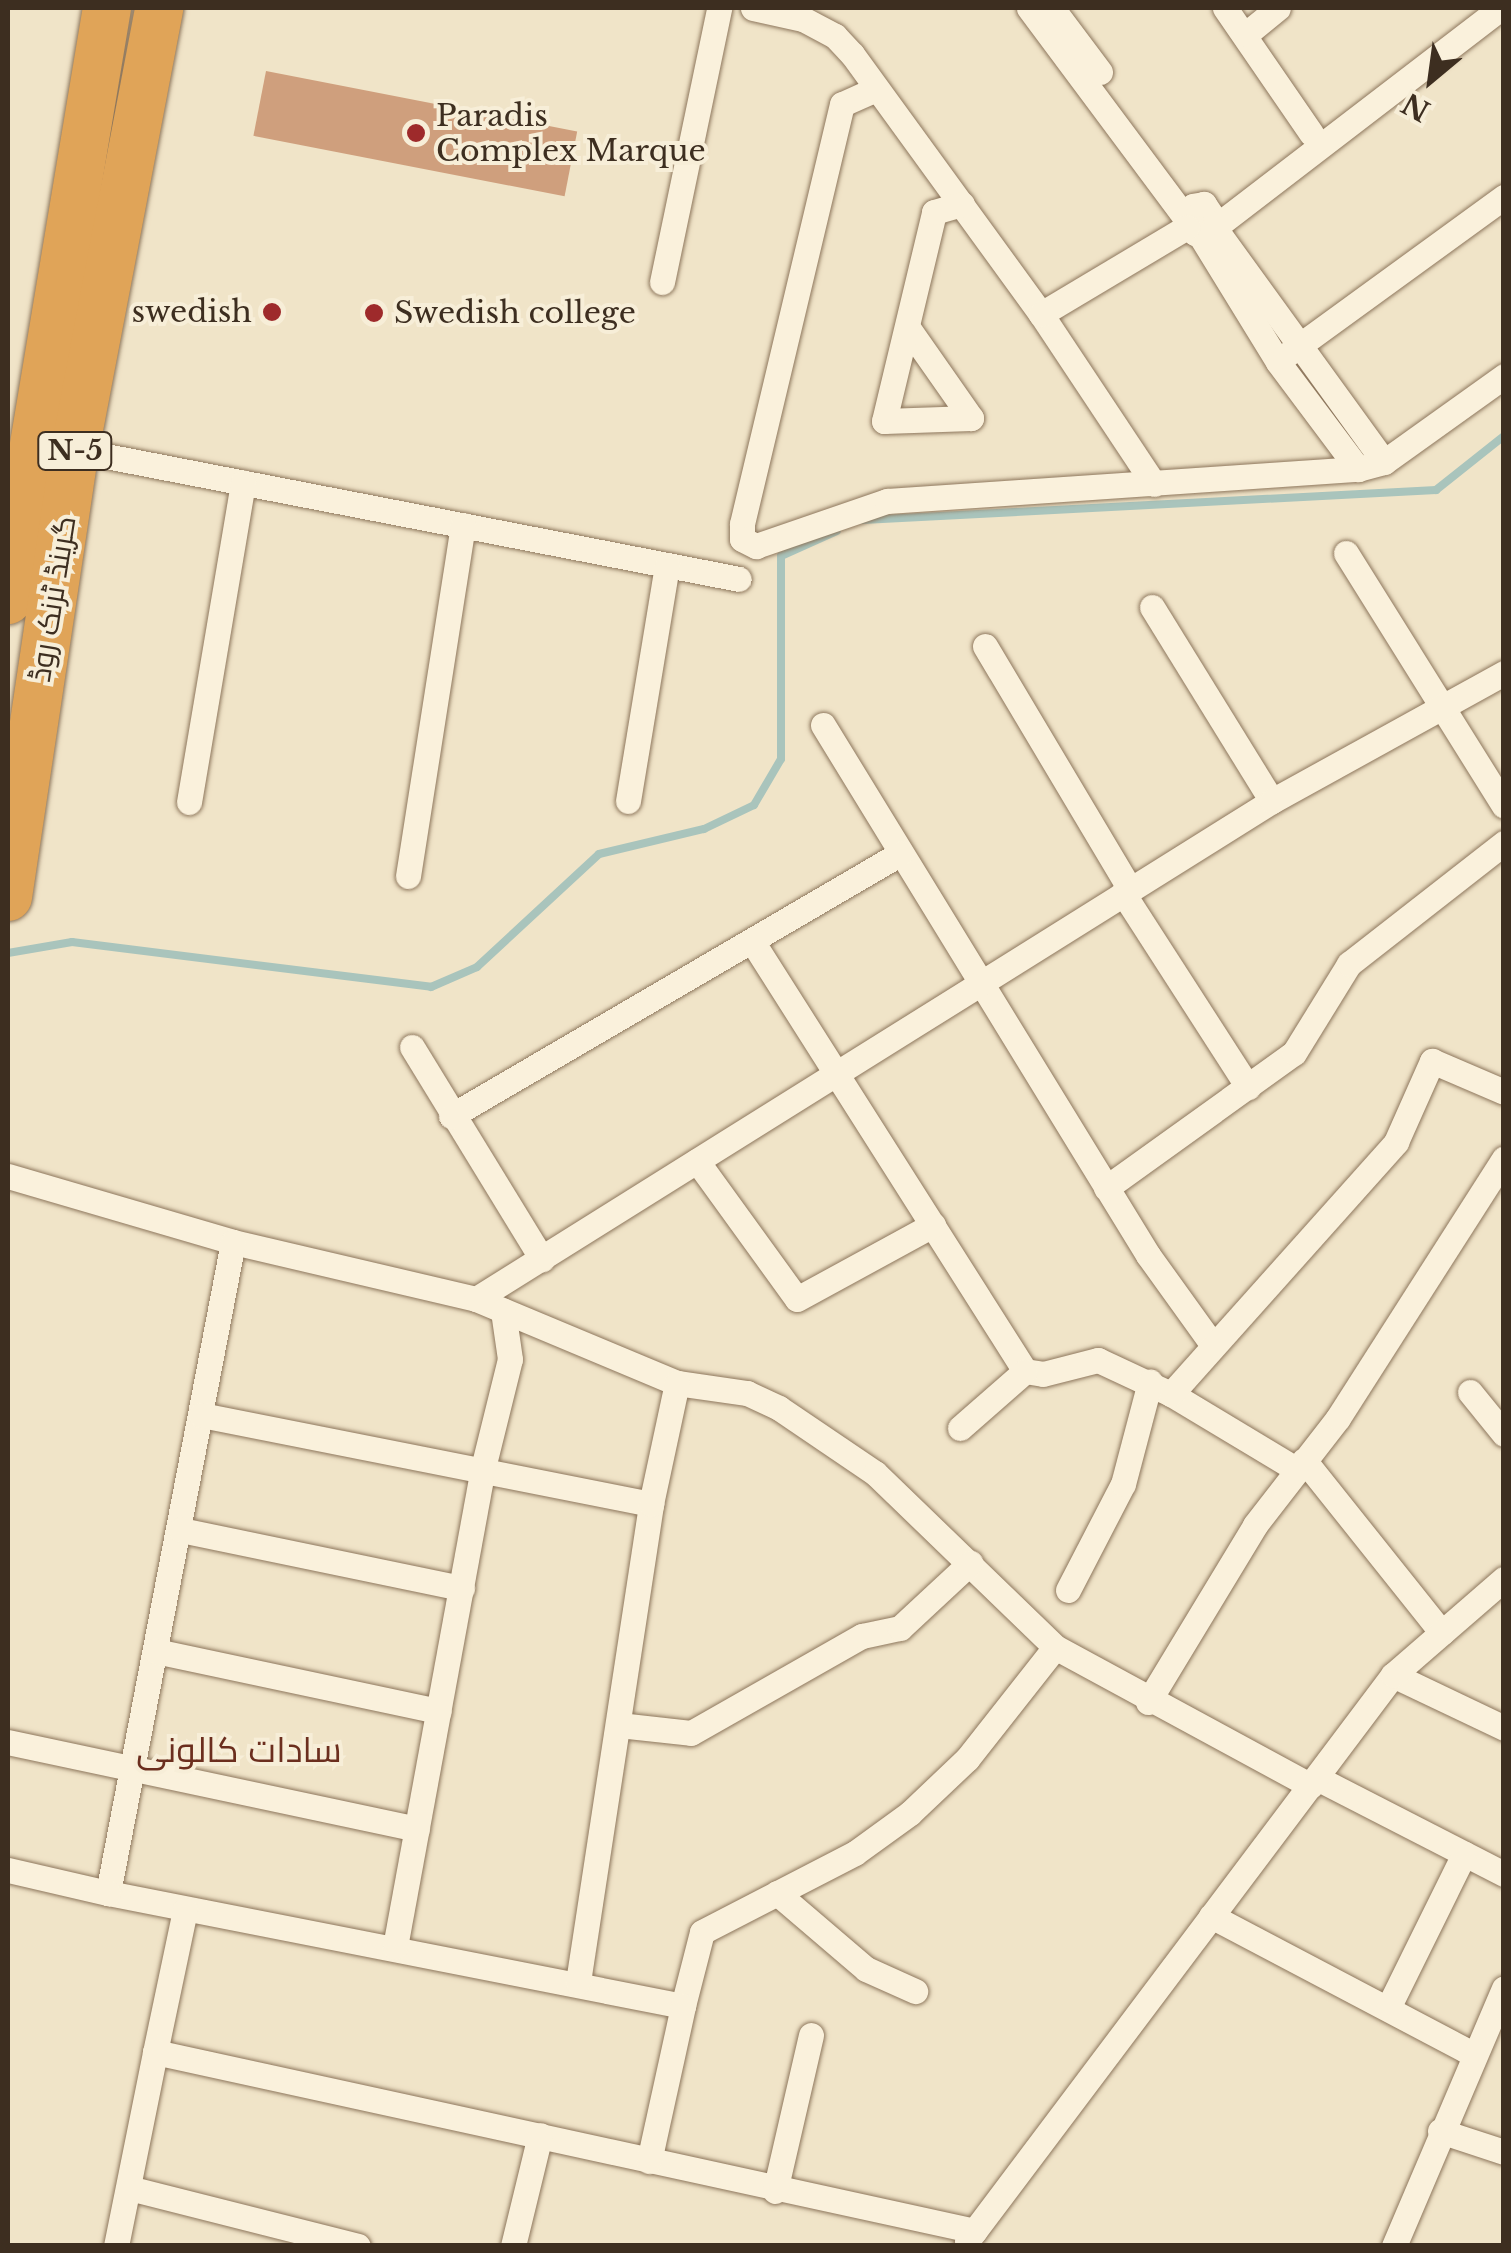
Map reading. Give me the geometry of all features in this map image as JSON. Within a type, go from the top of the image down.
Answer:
[{"type":"highway","name":"گرینڈ ٹرنک روڈ","points":[[8,600],[39,434],[107,8]]},
{"type":"highway","name":"گرینڈ ٹرنک روڈ","points":[[8,897],[39,434],[159,8]]},
{"type":"highway","points":[[95,68],[142,77]]},
{"type":"street","points":[[662,282],[719,8]]},
{"type":"street","points":[[753,8],[835,36],[1041,314],[1154,484]]},
{"type":"street","points":[[1029,8],[1201,220]]},
{"type":"street","points":[[1052,8],[1201,220],[1358,469]]},
{"type":"street","points":[[1225,8],[1311,132]]},
{"type":"street","points":[[1246,34],[1278,8]]},
{"type":"street","points":[[1201,220],[1476,8]]},
{"type":"street","points":[[1041,314],[1201,220],[1502,8]]},
{"type":"street","points":[[876,89],[842,104],[742,539],[756,546],[772,543],[843,511],[887,501],[1358,469],[1384,462],[1504,376]]},
{"type":"street","points":[[1288,354],[1504,197]]},
{"type":"street","points":[[908,328],[934,212],[962,204]]},
{"type":"street","points":[[1288,354],[1384,462]]},
{"type":"street","points":[[39,434],[243,483],[739,578]]},
{"type":"street","points":[[189,802],[243,483]]},
{"type":"street","points":[[408,876],[462,525]]},
{"type":"street","points":[[1346,552],[1504,806]]},
{"type":"street","points":[[628,801],[667,565]]},
{"type":"street","points":[[1152,606],[1272,801]]},
{"type":"street","points":[[985,646],[1126,891],[1248,1087]]},
{"type":"street","points":[[476,1299],[1272,801],[1504,673]]},
{"type":"street","points":[[823,726],[1106,1188],[1212,1344]]},
{"type":"street","points":[[1106,1188],[1294,1053],[1349,964],[1504,843]]},
{"type":"street","points":[[452,1116],[900,853]]},
{"type":"street","points":[[752,941],[1025,1371],[1043,1374],[1098,1360],[1160,1388],[1300,1465],[1442,1633]]},
{"type":"street","points":[[412,1047],[542,1259]]},
{"type":"street","points":[[1068,1590],[1124,1484],[1160,1388],[1212,1344],[1396,1142],[1432,1060],[1504,1092]]},
{"type":"street","points":[[1148,1702],[1300,1465],[1338,1418],[1497,1194],[1504,1158]]},
{"type":"street","points":[[697,1161],[797,1299],[933,1225]]},
{"type":"street","points":[[8,1176],[233,1242],[476,1299],[677,1384],[748,1393],[780,1408],[874,1473],[1056,1646],[1148,1702],[1504,1874]]},
{"type":"street","points":[[108,1892],[181,1530],[233,1242]]},
{"type":"street","points":[[395,1947],[482,1472],[510,1360],[503,1311]]},
{"type":"street","points":[[960,1428],[1025,1371]]},
{"type":"street","points":[[578,1982],[651,1504],[677,1384]]},
{"type":"street","points":[[1470,1392],[1504,1434]]},
{"type":"street","points":[[201,1414],[651,1504]]},
{"type":"street","points":[[181,1530],[462,1588]]},
{"type":"street","points":[[619,1725],[691,1733],[862,1636],[900,1628],[970,1563]]},
{"type":"street","points":[[156,2052],[540,2135],[969,2238],[1393,1674],[1502,1583]]},
{"type":"street","points":[[648,2161],[702,1932],[855,1853],[910,1813],[967,1758],[1056,1646]]},
{"type":"street","points":[[156,1651],[439,1711]]},
{"type":"street","points":[[1393,1674],[1504,1728]]},
{"type":"street","points":[[8,1742],[417,1829]]},
{"type":"street","points":[[1388,2008],[1464,1854]]},
{"type":"street","points":[[8,1870],[185,1910],[578,1982],[683,2006]]},
{"type":"street","points":[[777,1894],[866,1968],[915,1990]]},
{"type":"street","points":[[116,2246],[185,1910]]},
{"type":"street","points":[[1211,1916],[1470,2053]]},
{"type":"street","points":[[1394,2246],[1470,2053],[1504,1988]]},
{"type":"street","points":[[775,2191],[811,2035]]},
{"type":"street","points":[[1440,2131],[1504,2152]]},
{"type":"street","points":[[513,2246],[540,2135]]},
{"type":"street","points":[[129,2188],[358,2246]]},
{"type":"building","name":"Paradis Complex Marque","points":[[266,71],[577,131],[565,196],[253,136]]},
{"type":"waterway","points":[[863,520],[1436,490],[1504,436]]},
{"type":"waterway","points":[[8,953],[72,942],[431,987],[477,967],[599,854],[704,829],[754,805],[781,759],[781,556],[837,531]]},
{"type":"place","name":"Paradis Complex Marque","points":[[416,133]]},
{"type":"place","name":"swedish","points":[[272,312]]},
{"type":"place","name":"Swedish college","points":[[374,313]]},
{"type":"district","name":"سادات کالونی","points":[[239,1750]]}]
